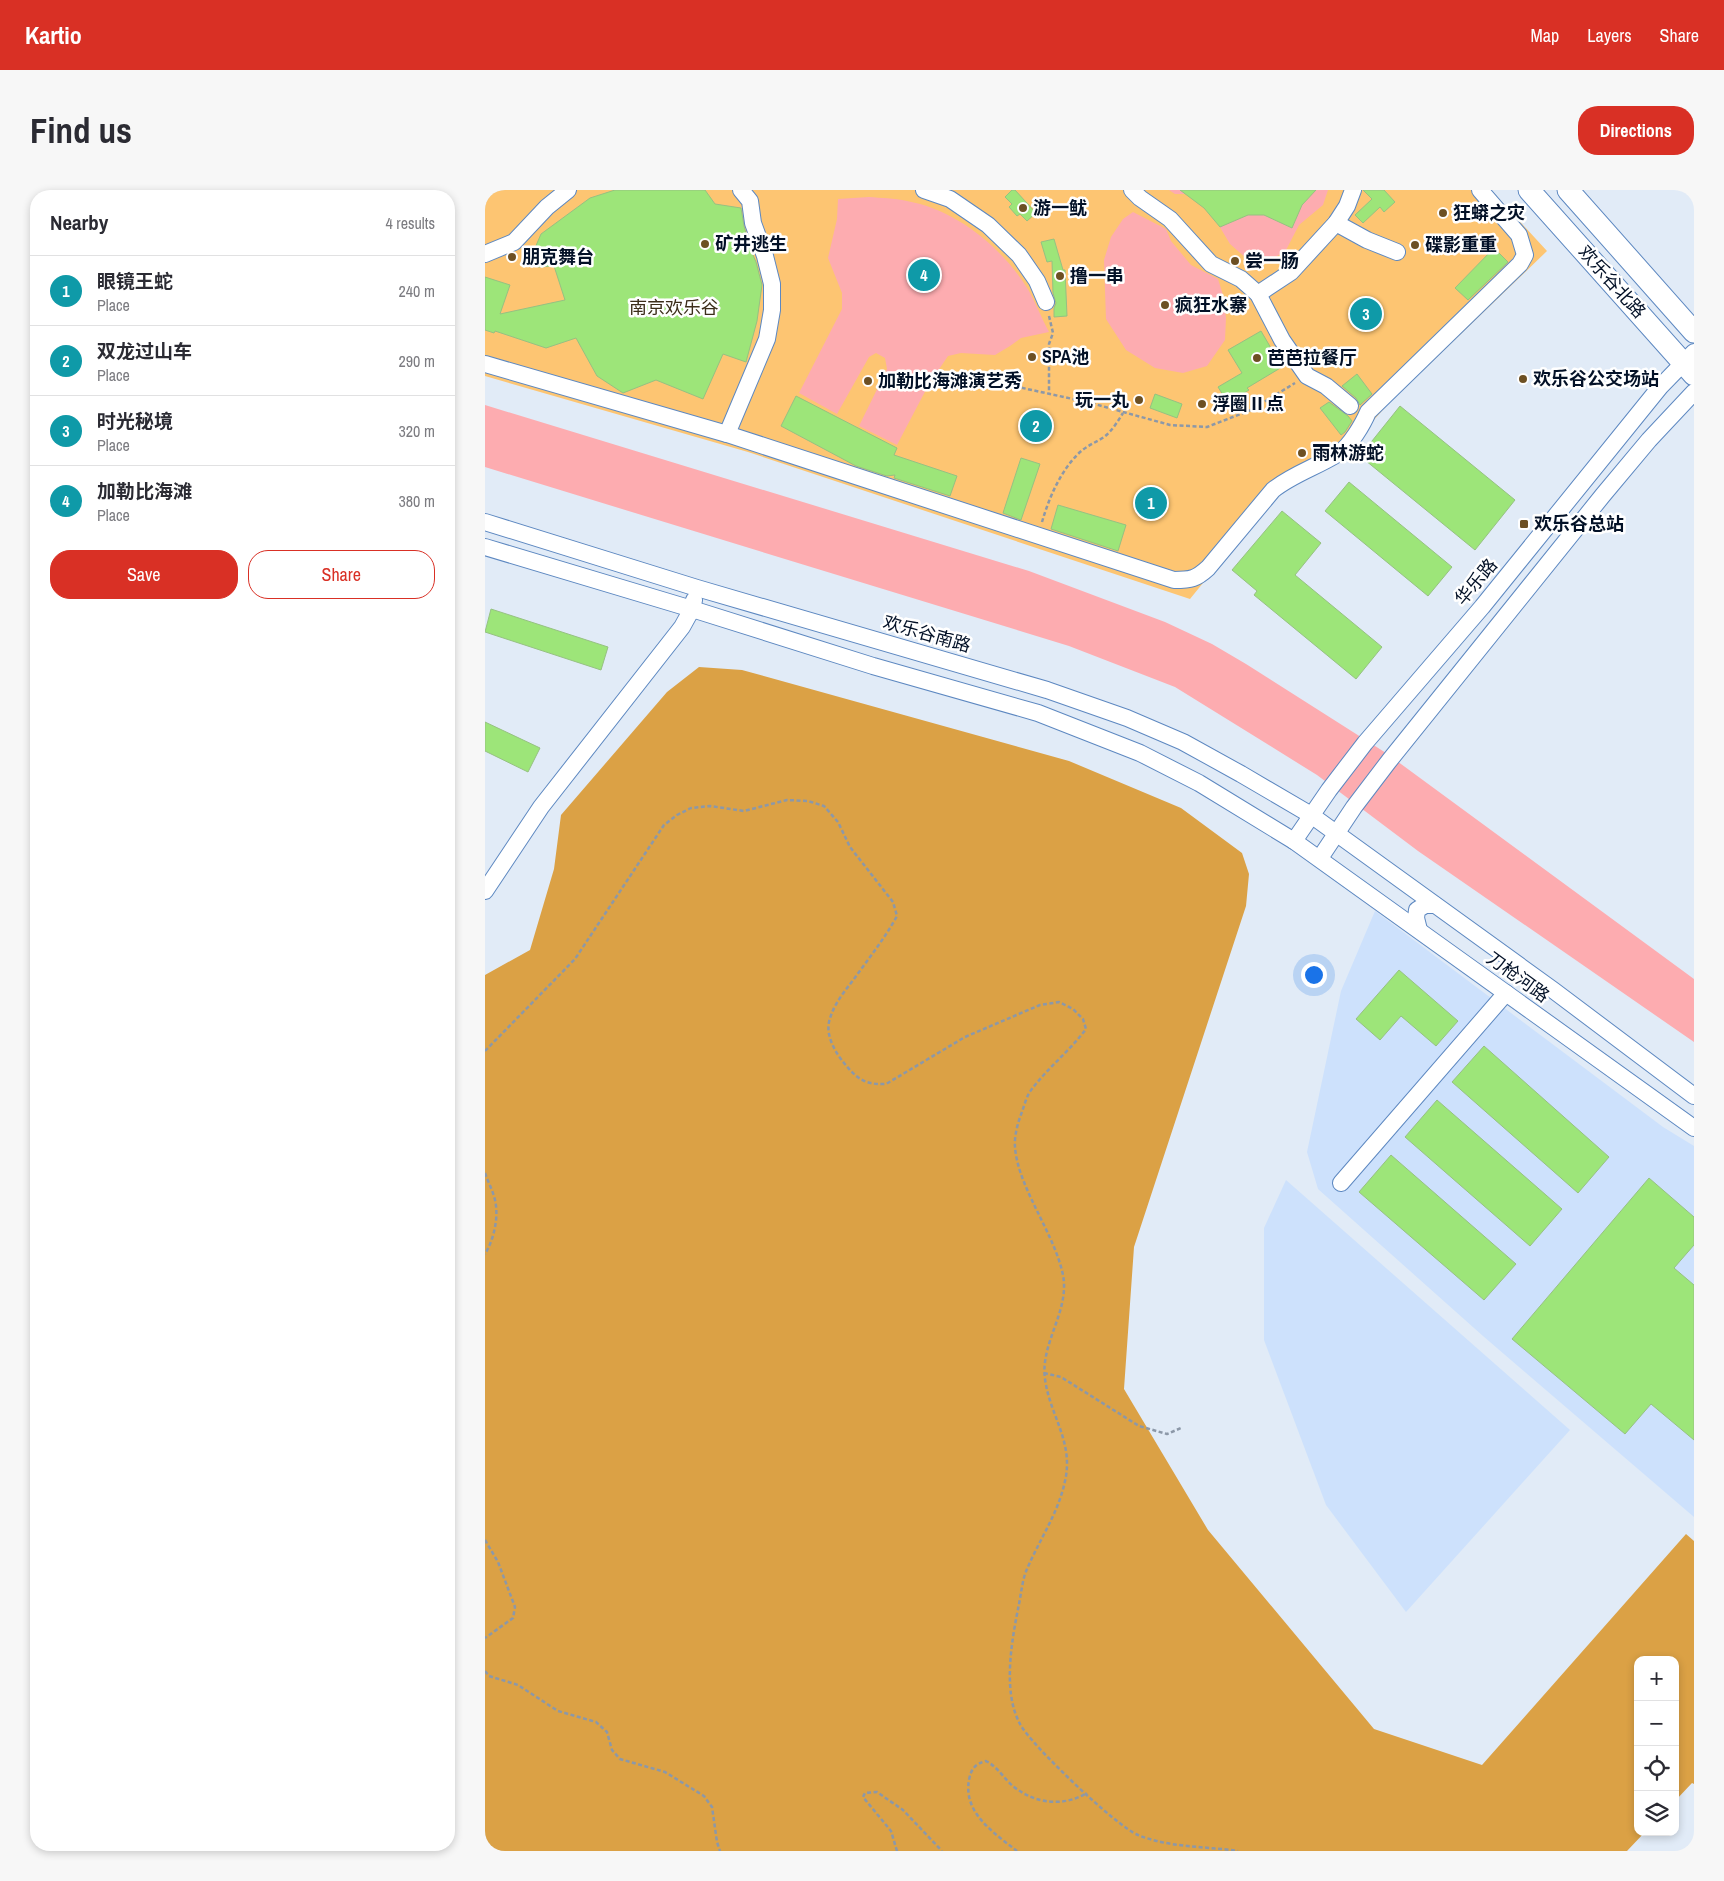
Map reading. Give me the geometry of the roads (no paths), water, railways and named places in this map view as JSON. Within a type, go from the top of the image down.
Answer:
[{"type":"main road","name":"欢乐谷北路","points":[[1529,190],[1690,363]]},
{"type":"main road","name":"欢乐谷北路","points":[[1574,197],[1694,332]]},
{"type":"main road","points":[[1559,223],[1573,229],[1579,227],[1582,221],[1574,197]]},
{"type":"street","points":[[485,254],[514,242],[547,207],[568,190]]},
{"type":"street","points":[[727,434],[767,339],[772,310],[772,284],[765,256],[753,223],[750,201],[741,190]]},
{"type":"street","points":[[925,190],[952,194],[988,224],[1019,255],[1037,281],[1046,302]]},
{"type":"street","points":[[1132,190],[1170,220],[1211,264],[1241,279],[1258,294],[1297,364],[1307,376],[1326,386],[1350,406]]},
{"type":"street","points":[[1258,294],[1291,272],[1336,224],[1347,206],[1353,190]]},
{"type":"street","points":[[485,364],[727,434],[1174,580],[1187,580],[1198,577],[1208,568],[1273,490],[1286,480],[1340,452],[1363,424],[1368,412],[1520,264],[1525,255],[1519,235],[1480,190]]},
{"type":"street","points":[[1336,224],[1367,240],[1397,252]]},
{"type":"street","name":"华乐路","points":[[1294,841],[1329,790],[1365,743],[1482,607],[1648,402],[1690,363]]},
{"type":"street","points":[[485,547],[873,666],[1038,713],[1140,753],[1199,783],[1319,858],[1389,761],[1649,440],[1694,392]]},
{"type":"street","name":"欢乐谷南路","points":[[485,522],[697,588],[1047,690],[1127,718],[1183,742],[1241,774],[1311,815],[1337,834]]},
{"type":"street","points":[[554,567],[568,567],[572,560],[573,555],[563,545]]},
{"type":"street","points":[[485,891],[541,807],[682,627],[692,609],[697,588]]},
{"type":"street","name":"刀枪河路","points":[[1337,834],[1553,990],[1694,1096]]},
{"type":"street","name":"刀枪河路","points":[[1319,858],[1694,1128]]},
{"type":"street","points":[[1419,930],[1415,918],[1417,910],[1425,905],[1435,905]]},
{"type":"street","points":[[1341,1183],[1506,993]]},
{"type":"place","name":"游一鱿","points":[[1023,208]]},
{"type":"place","name":"狂蟒之灾","points":[[1443,213]]},
{"type":"place","name":"矿井逃生","points":[[705,244]]},
{"type":"place","name":"碟影重重","points":[[1415,245]]},
{"type":"place","name":"朋克舞台","points":[[512,257]]},
{"type":"place","name":"尝一肠","points":[[1235,261]]},
{"type":"place","name":"加勒比海滩","points":[[924,275]]},
{"type":"place","name":"撸一串","points":[[1060,276]]},
{"type":"place","name":"疯狂水寨","points":[[1165,305]]},
{"type":"place","name":"时光秘境","points":[[1366,314]]},
{"type":"place","name":"SPA池","points":[[1032,357]]},
{"type":"place","name":"芭芭拉餐厅","points":[[1257,358]]},
{"type":"place","name":"欢乐谷公交场站","points":[[1523,379]]},
{"type":"place","name":"加勒比海滩演艺秀","points":[[868,381]]},
{"type":"place","name":"玩一丸","points":[[1139,400]]},
{"type":"place","name":"浮圈Ⅱ点","points":[[1202,404]]},
{"type":"place","name":"双龙过山车","points":[[1036,426]]},
{"type":"place","name":"雨林游蛇","points":[[1302,453]]},
{"type":"place","name":"眼镜王蛇","points":[[1151,503]]},
{"type":"place","name":"欢乐谷总站","points":[[1524,524]]},
{"type":"park label","name":"南京欢乐谷","points":[[674,308]]}]
